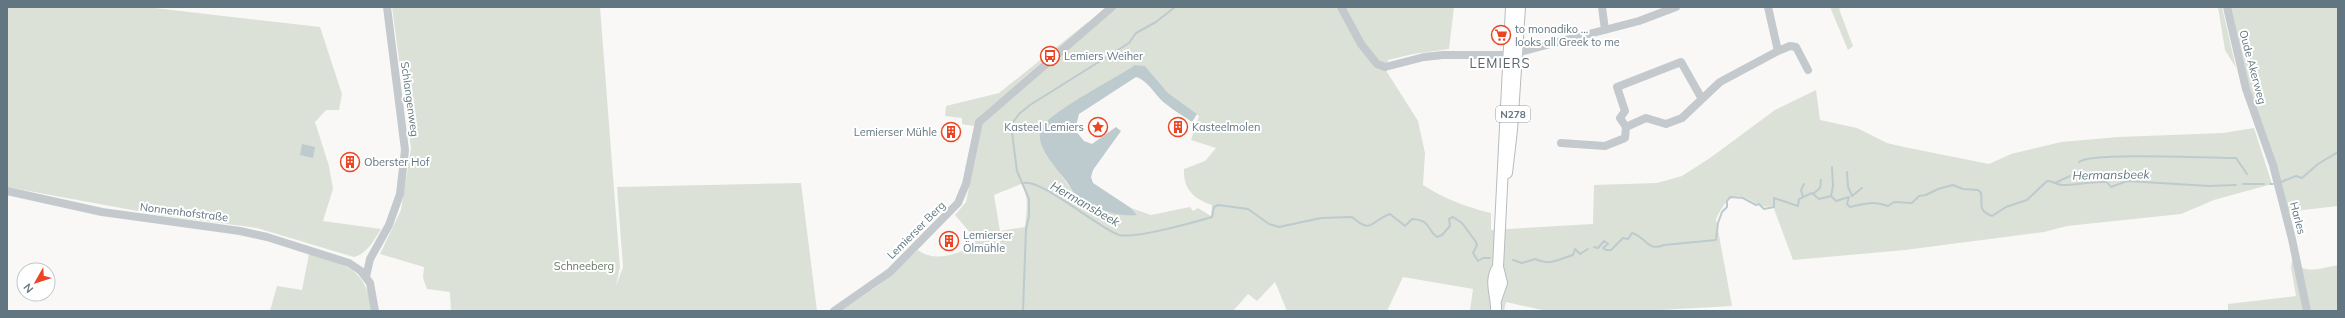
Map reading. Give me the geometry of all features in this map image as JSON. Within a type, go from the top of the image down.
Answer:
[{"type":"main road","name":"N278","points":[[1511,7],[1512,54]]},
{"type":"main road","name":"N278","points":[[1496,311],[1496,300],[1502,282],[1498,267],[1504,178],[1502,170],[1512,54],[1520,7]]},
{"type":"street","name":"Schlangenweg","points":[[366,277],[370,259],[389,224],[400,194],[405,150],[387,7]]},
{"type":"street","name":"Lemierser Berg","points":[[834,311],[890,272],[958,203],[966,184],[979,122],[1112,7]]},
{"type":"street","points":[[1341,7],[1357,39],[1375,61],[1382,67],[1443,55],[1512,54],[1654,16],[1676,7]]},
{"type":"street","points":[[1602,7],[1605,30]]},
{"type":"street","points":[[1768,7],[1778,51]]},
{"type":"street","name":"Oude Akerweg","points":[[2227,7],[2246,89],[2262,132]]},
{"type":"street","points":[[1626,127],[1646,118],[1666,124],[1682,118],[1720,82],[1790,46],[1796,47],[1808,70]]},
{"type":"street","points":[[1561,143],[1605,146],[1625,138],[1626,127],[1620,118],[1625,111],[1617,87],[1681,62],[1702,99]]},
{"type":"street","name":"Harles","points":[[2262,132],[2292,239],[2307,311]]},
{"type":"street","name":"Nonnenhofstraße","points":[[7,191],[129,216],[240,231],[267,237],[355,267],[366,277]]},
{"type":"street","points":[[355,267],[370,259]]},
{"type":"street","points":[[366,277],[375,311]]},
{"type":"green space","points":[[7,7],[146,7],[320,27],[342,94],[339,110],[326,110],[315,122],[329,166],[333,189],[323,221],[381,229],[373,242],[367,250],[354,257],[257,228],[159,215],[7,187]]},
{"type":"green space","name":"Schneeberg","points":[[392,7],[600,7],[620,267],[616,286],[623,267],[617,187],[801,183],[817,311],[451,311],[450,292],[427,289],[423,278],[424,267],[380,254],[401,210],[411,148]]},
{"type":"green space","points":[[1116,7],[1454,7],[1449,49],[1413,54],[1388,60],[1387,72],[1418,121],[1425,153],[1423,185],[1456,202],[1491,213],[1491,230],[1593,224],[1594,185],[1657,183],[1682,176],[1710,158],[1775,110],[1816,90],[1820,120],[1857,128],[1887,143],[1989,164],[2011,154],[2061,142],[2118,137],[2223,133],[2254,128],[2272,184],[2214,200],[2181,214],[2067,226],[2044,232],[1905,250],[1793,260],[1773,206],[1766,207],[1745,198],[1738,197],[1731,199],[1724,206],[1716,219],[1732,306],[1642,311],[1547,311],[1506,302],[1504,311],[1470,311],[1473,289],[1403,277],[1387,311],[1287,311],[1275,282],[1257,301],[1248,294],[1233,311],[840,311],[879,285],[918,250],[932,256],[947,256],[962,251],[975,244],[973,236],[955,215],[966,202],[982,123]],"holes":[[[1135,65],[1145,66],[1168,93],[1199,116],[1191,140],[1216,148],[1205,161],[1184,169],[1185,182],[1191,192],[1200,200],[1212,205],[1211,216],[1198,208],[1193,211],[1190,207],[1151,215],[1131,208],[1137,215],[1105,211],[1073,192],[1045,152],[1040,137]],[[1021,184],[1026,194],[1027,210],[1025,227],[1000,231],[994,195]]]},
{"type":"green space","points":[[1830,7],[1842,7],[1839,9],[1853,46],[1848,50]]},
{"type":"green space","points":[[2218,7],[2222,7],[2236,68],[2225,50]]},
{"type":"green space","points":[[2227,7],[2338,7],[2338,206],[2286,212],[2241,67]]},
{"type":"green space","points":[[1088,22],[1089,25],[1057,51],[1053,52],[979,117],[974,126],[962,124],[962,118],[945,116],[946,106],[999,93]]},
{"type":"green space","points":[[309,254],[335,262],[353,270],[365,285],[373,311],[270,311],[277,286],[302,290]]},
{"type":"green space","points":[[2292,259],[2301,268],[2313,270],[2338,265],[2338,311],[2228,311],[2228,304],[2296,296],[2291,267]]},
{"type":"shaded area","points":[[1135,65],[1145,66],[1168,93],[1197,114],[1192,122],[1169,107],[1145,82],[1136,77],[1079,114],[1075,130],[1084,141],[1092,144],[1116,127],[1121,131],[1093,170],[1091,177],[1093,183],[1131,208],[1137,215],[1121,215],[1094,207],[1073,192],[1052,164],[1043,149],[1040,141],[1040,134],[1042,127],[1058,112]]},
{"type":"shaded area","points":[[302,144],[315,147],[313,158],[300,155]]},
{"type":"waterway","points":[[1023,311],[1026,229],[1029,216],[1029,199],[1017,171],[1011,125],[1019,114],[1030,105],[1129,43],[1136,33],[1156,22],[1175,7]]},
{"type":"waterway","name":"Hermansbeek","points":[[2281,182],[2296,176],[2302,178],[2318,164],[2338,152]]},
{"type":"waterway","points":[[2079,162],[2088,159],[2127,156],[2236,158],[2247,174]]},
{"type":"waterway","points":[[1831,196],[1833,186],[1832,167]]},
{"type":"waterway","points":[[1847,172],[1848,187],[1852,196]]},
{"type":"waterway","points":[[2055,183],[2070,176]]},
{"type":"waterway","points":[[1813,194],[1820,188],[1821,180]]},
{"type":"waterway","name":"Hermansbeek","points":[[1594,247],[1598,248],[1604,241],[1608,244],[1603,248],[1606,250],[1611,250],[1623,238],[1628,239],[1632,233],[1654,247],[1716,240],[1718,223],[1722,212],[1727,207],[1727,201],[1730,197],[1743,198],[1756,205],[1759,204],[1764,209],[1774,207],[1774,198],[1798,206],[1799,199],[1812,193],[1819,199],[1831,196],[1836,201],[1849,197],[1847,204],[1850,207],[1873,203],[1888,206],[1894,202],[1912,203],[1919,196],[1926,195],[1938,189],[1953,185],[1963,189],[1978,190],[1981,193],[1982,209],[1984,212],[1992,216],[2006,207],[2027,200],[2047,181],[2062,185],[2107,182],[2111,187],[2127,181],[2209,186],[2236,185]]},
{"type":"waterway","name":"Hermansbeek","points":[[1024,183],[1043,188],[1098,224],[1119,235],[1138,235],[1212,217],[1214,207],[1218,205],[1248,209],[1269,224],[1279,227],[1321,218],[1352,217],[1368,226],[1390,214],[1405,226],[1412,219],[1423,221],[1437,237],[1442,235],[1450,226],[1449,219],[1453,217],[1462,223],[1476,242],[1477,245],[1473,253],[1478,261],[1483,258],[1490,258]]},
{"type":"waterway","points":[[1803,197],[1801,190],[1804,184]]},
{"type":"waterway","name":"Hermansbeek","points":[[2243,184],[2264,184]]},
{"type":"waterway","points":[[1852,196],[1862,188]]},
{"type":"waterway","name":"Hermansbeek","points":[[1513,260],[1522,263],[1535,259],[1549,262],[1573,255],[1575,249],[1580,254],[1588,249]]},
{"type":"place","name":"to monadiko ... looks all Greek to me","points":[[1501,35]]},
{"type":"place","name":"Lemiers Weiher","points":[[1050,56]]},
{"type":"place","name":"Kasteel Lemiers","points":[[1098,127]]},
{"type":"place","name":"Kasteelmolen","points":[[1178,127]]},
{"type":"place","name":"Lemierser Mühle","points":[[951,132]]},
{"type":"place","name":"Oberster Hof","points":[[350,162]]},
{"type":"place","name":"Lemierser Ölmühle","points":[[949,241]]},
{"type":"district","name":"LEMIERS","points":[[1500,63]]}]
